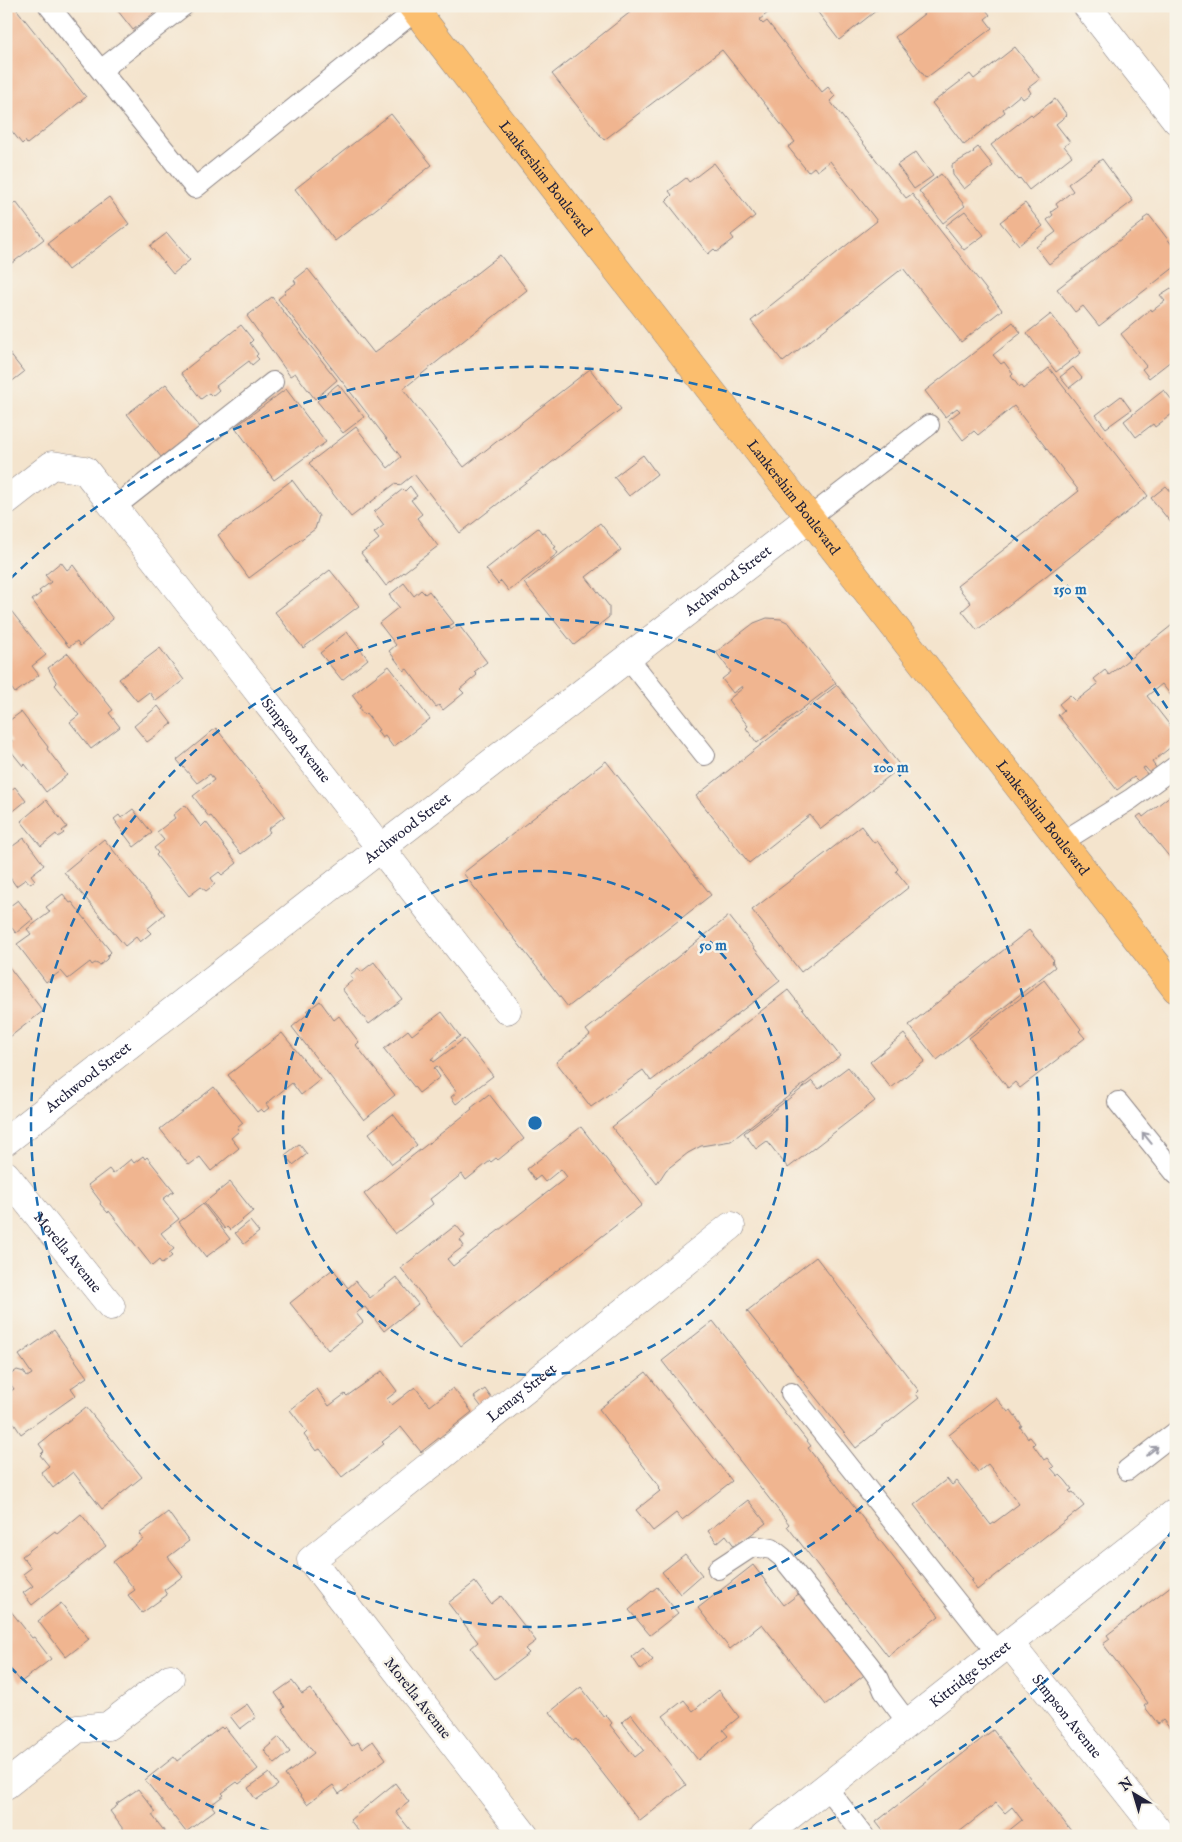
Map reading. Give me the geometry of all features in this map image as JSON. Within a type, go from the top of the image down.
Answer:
[{"type":"main road","name":"Lankershim Boulevard","points":[[413,8],[1176,989]]},
{"type":"street","points":[[1087,6],[1176,120]]},
{"type":"street","name":"Simpson Avenue","points":[[6,501],[52,465],[85,470],[507,1010]]},
{"type":"street","name":"Archwood Street","points":[[6,1141],[381,848],[810,517]]},
{"type":"street","name":"Morella Avenue","points":[[6,1175],[111,1306]]},
{"type":"street","name":"Lemay Street","points":[[311,1560],[731,1226]]},
{"type":"street","name":"Kittridge Street","points":[[764,1836],[1176,1512]]},
{"type":"street","name":"Morella Avenue","points":[[311,1560],[525,1836]]},
{"type":"street","name":"Simpson Avenue","points":[[1004,1649],[1162,1836]]},
{"type":"street","points":[[6,1785],[77,1729],[108,1726],[170,1678]]},
{"type":"lane","points":[[49,6],[195,188],[413,8]]},
{"type":"lane","points":[[101,70],[183,6]]},
{"type":"lane","points":[[115,507],[273,382]]},
{"type":"lane","points":[[810,517],[928,425]]},
{"type":"lane","points":[[628,659],[705,755]]},
{"type":"lane","points":[[1062,842],[1131,799],[1176,766]]},
{"type":"lane","points":[[1118,1102],[1176,1174]]},
{"type":"lane","points":[[791,1393],[1004,1649]]},
{"type":"lane","points":[[1128,1470],[1176,1432]]},
{"type":"lane","points":[[718,1569],[753,1546],[772,1549],[782,1557],[869,1665],[884,1691],[908,1723]]},
{"type":"lane","points":[[826,1787],[864,1836]]},
{"type":"building","points":[[6,6],[14,6],[86,97],[27,144],[25,141],[22,144],[6,124]]},
{"type":"building","points":[[114,6],[163,6],[133,30]]},
{"type":"building","points":[[638,6],[765,6],[769,12],[759,20],[763,24],[767,21],[822,92],[828,87],[835,96],[830,101],[906,198],[912,194],[1002,310],[961,342],[903,268],[783,362],[751,321],[877,221],[830,161],[817,171],[814,167],[808,172],[788,147],[795,142],[722,50],[604,140],[552,74]]},
{"type":"building","points":[[813,6],[882,6],[839,40]]},
{"type":"building","points":[[934,6],[983,6],[990,15],[985,19],[992,28],[926,78],[895,37]]},
{"type":"building","points":[[1015,47],[1040,79],[1028,88],[1031,93],[1023,99],[1020,95],[1003,109],[1005,112],[964,145],[932,103],[970,74],[974,79]]},
{"type":"building","points":[[1055,99],[1067,115],[1056,124],[1070,142],[1064,146],[1072,156],[1029,190],[1020,178],[1018,180],[991,145],[1031,114],[1033,116]]},
{"type":"building","points":[[391,114],[432,165],[335,241],[295,189]]},
{"type":"building","points":[[978,147],[993,166],[964,189],[953,175],[952,165],[974,152]]},
{"type":"building","points":[[916,152],[933,176],[914,189],[897,165]]},
{"type":"building","points":[[1102,159],[1133,201],[1049,264],[1036,247],[1056,232],[1047,220],[1053,215],[1051,212],[1058,207],[1056,204],[1073,191],[1068,184]]},
{"type":"building","points":[[714,163],[755,216],[731,235],[734,239],[717,252],[714,249],[708,254],[666,201],[672,195],[669,191],[686,178],[689,182]]},
{"type":"building","points":[[941,174],[965,206],[943,223],[919,191]]},
{"type":"building","points":[[109,197],[129,224],[68,270],[48,243]]},
{"type":"building","points":[[16,202],[44,239],[8,266],[6,264],[6,210]]},
{"type":"building","points":[[1025,203],[1043,226],[1019,245],[1000,222]]},
{"type":"building","points":[[965,211],[984,235],[964,250],[945,226]]},
{"type":"building","points":[[1149,215],[1176,250],[1176,266],[1099,326],[1083,306],[1075,312],[1057,289],[1144,221],[1143,219]]},
{"type":"building","points":[[167,233],[190,260],[173,274],[150,246]]},
{"type":"building","points":[[500,255],[527,290],[403,389],[464,467],[590,369],[621,409],[460,533],[414,474],[399,486],[396,483],[351,517],[309,463],[356,427],[388,468],[401,457],[278,299],[296,283],[294,280],[308,269],[374,353]]},
{"type":"building","points":[[1171,288],[1176,293],[1176,357],[1149,378],[1142,369],[1146,366],[1121,334],[1151,309],[1152,311],[1165,301],[1160,295]]},
{"type":"building","points":[[272,297],[337,380],[315,399],[295,373],[290,376],[247,316]]},
{"type":"building","points":[[1051,314],[1081,353],[1056,372],[1027,333]]},
{"type":"building","points":[[1013,322],[1021,333],[993,355],[1001,364],[1004,362],[1013,374],[1011,376],[1019,387],[1021,386],[1023,389],[1049,368],[1148,496],[977,630],[962,611],[971,603],[957,586],[1079,491],[1014,406],[978,435],[974,431],[963,440],[948,420],[960,411],[957,408],[945,417],[925,391]]},
{"type":"building","points":[[241,325],[253,340],[250,343],[258,354],[256,356],[259,359],[252,365],[249,361],[216,386],[219,390],[212,396],[209,393],[201,399],[181,373]]},
{"type":"building","points":[[6,349],[24,372],[6,386]]},
{"type":"building","points":[[1073,367],[1082,378],[1069,388],[1060,377]]},
{"type":"building","points":[[166,384],[200,427],[161,457],[127,414]]},
{"type":"building","points":[[338,384],[364,417],[343,433],[317,401]]},
{"type":"building","points":[[286,389],[326,442],[274,480],[235,427]]},
{"type":"building","points":[[1164,390],[1176,405],[1176,411],[1155,427],[1153,424],[1136,437],[1124,421]]},
{"type":"building","points":[[1121,396],[1131,410],[1106,428],[1096,415]]},
{"type":"building","points":[[643,455],[657,474],[629,496],[614,477]]},
{"type":"building","points":[[292,480],[319,516],[315,529],[249,578],[218,535]]},
{"type":"building","points":[[410,486],[417,496],[411,500],[422,514],[417,518],[438,546],[386,586],[361,553],[379,539],[374,533],[384,525],[374,512],[403,489],[405,491]]},
{"type":"building","points":[[1166,486],[1176,497],[1176,529],[1151,498]]},
{"type":"building","points":[[600,523],[621,550],[586,577],[609,606],[609,617],[574,645],[524,583]]},
{"type":"building","points":[[538,528],[542,533],[544,532],[556,547],[554,548],[558,553],[509,591],[501,581],[498,584],[486,569]]},
{"type":"building","points":[[61,562],[67,570],[73,565],[113,619],[80,646],[77,641],[69,647],[32,600],[41,593],[39,591],[51,582],[45,575]]},
{"type":"building","points":[[330,570],[359,606],[303,648],[275,612]]},
{"type":"building","points":[[404,583],[414,596],[421,590],[425,594],[429,591],[454,623],[449,626],[451,630],[458,624],[487,662],[474,672],[477,675],[460,689],[464,693],[443,710],[439,705],[436,707],[407,669],[404,671],[389,651],[396,645],[379,623],[399,607],[389,595]]},
{"type":"building","points":[[8,607],[46,655],[32,666],[39,675],[15,693],[6,681],[6,609]]},
{"type":"building","points":[[767,618],[781,619],[789,623],[836,683],[757,743],[746,728],[748,726],[728,700],[743,688],[742,686],[733,693],[722,679],[731,672],[716,652],[754,623]]},
{"type":"building","points":[[1176,622],[1176,702],[1162,684],[1147,696],[1176,733],[1176,743],[1152,762],[1157,769],[1151,774],[1145,767],[1143,768],[1147,774],[1138,781],[1134,777],[1117,790],[1058,715],[1064,710],[1059,704],[1070,695],[1076,701],[1098,684],[1094,679],[1105,670],[1109,675]]},
{"type":"building","points":[[347,632],[368,659],[342,680],[320,653]]},
{"type":"building","points":[[160,648],[184,680],[156,701],[149,692],[137,701],[119,679]]},
{"type":"building","points":[[68,653],[113,710],[109,713],[120,727],[91,749],[70,722],[79,715],[55,685],[57,683],[48,668]]},
{"type":"building","points":[[389,666],[430,719],[393,747],[385,736],[382,738],[377,731],[379,730],[366,713],[364,715],[359,708],[361,707],[352,695]]},
{"type":"building","points":[[837,685],[901,767],[821,829],[810,815],[749,863],[696,796]]},
{"type":"building","points":[[158,706],[172,724],[147,742],[134,726]]},
{"type":"building","points":[[21,712],[67,775],[46,792],[25,764],[23,766],[6,745],[12,741],[6,733],[6,723]]},
{"type":"building","points":[[216,728],[285,816],[268,829],[270,832],[241,854],[193,796],[214,780],[210,774],[197,783],[177,760]]},
{"type":"building","points":[[606,761],[711,895],[568,1007],[463,873]]},
{"type":"building","points":[[15,787],[26,801],[11,813],[6,806],[6,794]]},
{"type":"building","points":[[1176,791],[1176,865],[1137,817],[1141,814],[1143,817]]},
{"type":"building","points":[[46,800],[67,827],[62,831],[64,833],[58,837],[56,834],[41,846],[21,821]]},
{"type":"building","points":[[185,805],[201,827],[206,822],[237,863],[222,875],[219,872],[211,878],[215,884],[206,891],[201,887],[189,896],[156,855],[158,853],[154,848],[164,840],[157,832],[175,818],[173,815]]},
{"type":"building","points":[[133,809],[152,833],[134,847],[114,819],[119,815],[121,818]]},
{"type":"building","points":[[861,826],[874,843],[877,841],[898,869],[896,871],[909,887],[801,972],[752,910]]},
{"type":"building","points":[[24,838],[44,865],[31,875],[35,880],[30,884],[26,879],[16,886],[6,872],[6,851]]},
{"type":"building","points":[[104,839],[165,914],[147,929],[151,933],[140,942],[136,937],[125,946],[64,872]]},
{"type":"building","points":[[63,894],[70,903],[72,902],[111,952],[100,965],[95,963],[92,965],[90,962],[68,979],[61,971],[46,982],[17,944],[31,934],[27,929],[50,912],[46,907]]},
{"type":"building","points":[[18,900],[33,919],[16,933],[6,921],[6,909]]},
{"type":"building","points":[[729,916],[780,981],[651,1081],[643,1070],[591,1107],[556,1062],[590,1035],[586,1030]]},
{"type":"building","points":[[1029,930],[1054,960],[1052,962],[1055,967],[937,1060],[909,1025]]},
{"type":"building","points":[[374,962],[402,999],[369,1024],[342,989],[353,980],[350,975],[358,968],[361,972]]},
{"type":"building","points":[[6,963],[43,1011],[6,1040]]},
{"type":"building","points":[[1044,980],[1081,1029],[1079,1031],[1085,1038],[1020,1088],[1015,1082],[1008,1088],[969,1038]]},
{"type":"building","points":[[788,990],[840,1056],[731,1141],[701,1146],[688,1153],[666,1170],[657,1184],[612,1127]]},
{"type":"building","points":[[320,1001],[334,1020],[339,1016],[359,1042],[356,1045],[395,1095],[364,1120],[292,1027],[309,1013],[307,1011]]},
{"type":"building","points":[[442,1012],[460,1036],[431,1059],[434,1062],[464,1039],[493,1076],[456,1104],[451,1097],[457,1092],[437,1066],[434,1068],[440,1077],[419,1093],[384,1049],[408,1030],[412,1035]]},
{"type":"building","points":[[282,1033],[320,1080],[301,1095],[292,1083],[266,1104],[269,1108],[264,1112],[261,1109],[257,1112],[228,1075]]},
{"type":"building","points":[[904,1034],[925,1061],[891,1088],[870,1062]]},
{"type":"building","points":[[848,1067],[875,1101],[788,1168],[767,1141],[756,1149],[744,1133],[812,1081],[819,1089]]},
{"type":"building","points":[[214,1087],[243,1123],[237,1128],[239,1131],[231,1138],[239,1148],[211,1171],[200,1157],[189,1165],[160,1129]]},
{"type":"building","points":[[489,1094],[524,1139],[498,1160],[496,1158],[490,1161],[466,1180],[462,1174],[430,1199],[433,1204],[395,1234],[364,1194]]},
{"type":"building","points":[[393,1114],[417,1145],[392,1164],[369,1133]]},
{"type":"building","points":[[581,1127],[642,1205],[461,1346],[401,1268],[456,1225],[465,1236],[460,1240],[464,1246],[447,1259],[453,1266],[567,1177],[561,1169],[545,1182],[540,1176],[535,1180],[527,1169]]},
{"type":"building","points":[[299,1144],[307,1154],[293,1165],[285,1155]]},
{"type":"building","points":[[143,1156],[145,1159],[147,1157],[174,1191],[163,1199],[179,1219],[161,1233],[174,1249],[169,1253],[172,1256],[162,1264],[159,1260],[152,1266],[109,1211],[108,1213],[100,1204],[101,1202],[88,1185],[109,1169],[113,1174],[131,1159],[134,1163]]},
{"type":"building","points":[[230,1182],[253,1211],[230,1230],[227,1227],[225,1229],[204,1203]]},
{"type":"building","points":[[203,1204],[230,1239],[206,1257],[179,1222]]},
{"type":"building","points":[[250,1221],[259,1232],[244,1244],[235,1233]]},
{"type":"building","points":[[816,1257],[919,1391],[916,1394],[919,1398],[856,1448],[747,1311]]},
{"type":"building","points":[[333,1269],[348,1288],[356,1281],[370,1298],[396,1277],[418,1304],[384,1331],[365,1307],[356,1313],[363,1322],[328,1350],[290,1303]]},
{"type":"building","points":[[713,1321],[811,1446],[808,1448],[939,1616],[888,1656],[787,1526],[789,1524],[662,1361]]},
{"type":"building","points":[[54,1330],[87,1377],[71,1388],[76,1395],[21,1434],[13,1422],[6,1427],[6,1394],[14,1389],[9,1382],[10,1375],[17,1370],[24,1372],[27,1377],[32,1374],[19,1355]]},
{"type":"building","points":[[382,1371],[397,1391],[387,1399],[392,1405],[415,1387],[430,1406],[453,1388],[472,1412],[421,1452],[401,1427],[382,1442],[384,1444],[342,1477],[320,1449],[316,1451],[304,1435],[307,1432],[290,1410],[317,1389],[329,1406],[345,1394],[347,1396]]},
{"type":"building","points":[[646,1372],[732,1481],[682,1520],[676,1513],[653,1531],[636,1510],[660,1491],[658,1489],[660,1487],[599,1409]]},
{"type":"building","points":[[485,1389],[494,1402],[483,1409],[474,1397]]},
{"type":"building","points":[[996,1398],[1008,1412],[1011,1410],[1028,1438],[1030,1437],[1035,1443],[1033,1445],[1044,1460],[1047,1458],[1054,1467],[1051,1468],[1058,1476],[1060,1475],[1065,1480],[1072,1489],[1069,1491],[1073,1492],[1084,1506],[977,1590],[971,1581],[973,1580],[914,1505],[947,1479],[952,1485],[957,1481],[991,1525],[1019,1504],[988,1464],[978,1472],[949,1435]]},
{"type":"building","points":[[86,1407],[142,1477],[102,1509],[73,1472],[53,1488],[41,1472],[49,1466],[40,1455],[44,1451],[39,1444]]},
{"type":"building","points":[[748,1500],[766,1523],[735,1547],[726,1535],[717,1543],[708,1531]]},
{"type":"building","points":[[168,1512],[189,1541],[168,1557],[183,1576],[164,1590],[167,1595],[142,1613],[128,1595],[135,1590],[113,1562],[143,1539],[139,1534]]},
{"type":"building","points":[[81,1514],[106,1546],[32,1605],[23,1593],[33,1586],[23,1574],[31,1568],[22,1556],[55,1531],[57,1534]]},
{"type":"building","points":[[685,1554],[702,1575],[680,1594],[662,1572]]},
{"type":"building","points":[[753,1565],[784,1605],[804,1590],[868,1672],[826,1705],[762,1624],[730,1649],[698,1608]]},
{"type":"building","points":[[475,1582],[491,1604],[501,1596],[536,1641],[525,1649],[529,1653],[495,1679],[471,1648],[478,1642],[448,1603]]},
{"type":"building","points":[[1176,1582],[1176,1666],[1170,1670],[1176,1678],[1176,1736],[1163,1720],[1158,1724],[1144,1706],[1148,1703],[1103,1644],[1110,1639],[1107,1635]]},
{"type":"building","points":[[657,1587],[678,1613],[650,1635],[629,1610]]},
{"type":"building","points":[[61,1603],[89,1639],[66,1657],[38,1621]]},
{"type":"building","points":[[6,1605],[51,1659],[21,1682],[6,1665]]},
{"type":"building","points":[[643,1648],[653,1660],[641,1670],[632,1657]]},
{"type":"building","points":[[292,1681],[302,1694],[310,1689],[352,1746],[358,1742],[362,1749],[373,1741],[386,1759],[339,1794],[333,1785],[307,1804],[285,1775],[314,1753],[282,1710],[285,1707],[275,1693]]},
{"type":"building","points":[[581,1687],[604,1717],[606,1715],[612,1723],[610,1725],[635,1757],[644,1750],[622,1722],[631,1714],[686,1785],[640,1821],[576,1739],[573,1741],[550,1712]]},
{"type":"building","points":[[719,1690],[739,1717],[723,1730],[728,1736],[698,1760],[663,1716],[684,1700],[693,1711]]},
{"type":"building","points":[[247,1704],[256,1717],[240,1729],[230,1716]]},
{"type":"building","points":[[221,1727],[223,1729],[225,1727],[258,1769],[239,1784],[237,1782],[222,1793],[224,1795],[211,1805],[215,1810],[186,1832],[145,1780],[174,1757],[177,1761]]},
{"type":"building","points":[[993,1730],[1075,1836],[1002,1836],[1022,1820],[1012,1807],[1005,1813],[996,1803],[954,1836],[887,1836],[876,1822]]},
{"type":"building","points":[[279,1737],[290,1752],[275,1764],[264,1750]]},
{"type":"building","points":[[269,1773],[278,1785],[256,1800],[248,1788]]},
{"type":"building","points":[[395,1783],[409,1802],[396,1812],[415,1836],[362,1836],[350,1820]]},
{"type":"building","points":[[138,1789],[156,1812],[152,1815],[168,1836],[115,1836],[123,1829],[110,1811],[118,1805],[116,1804]]}]
